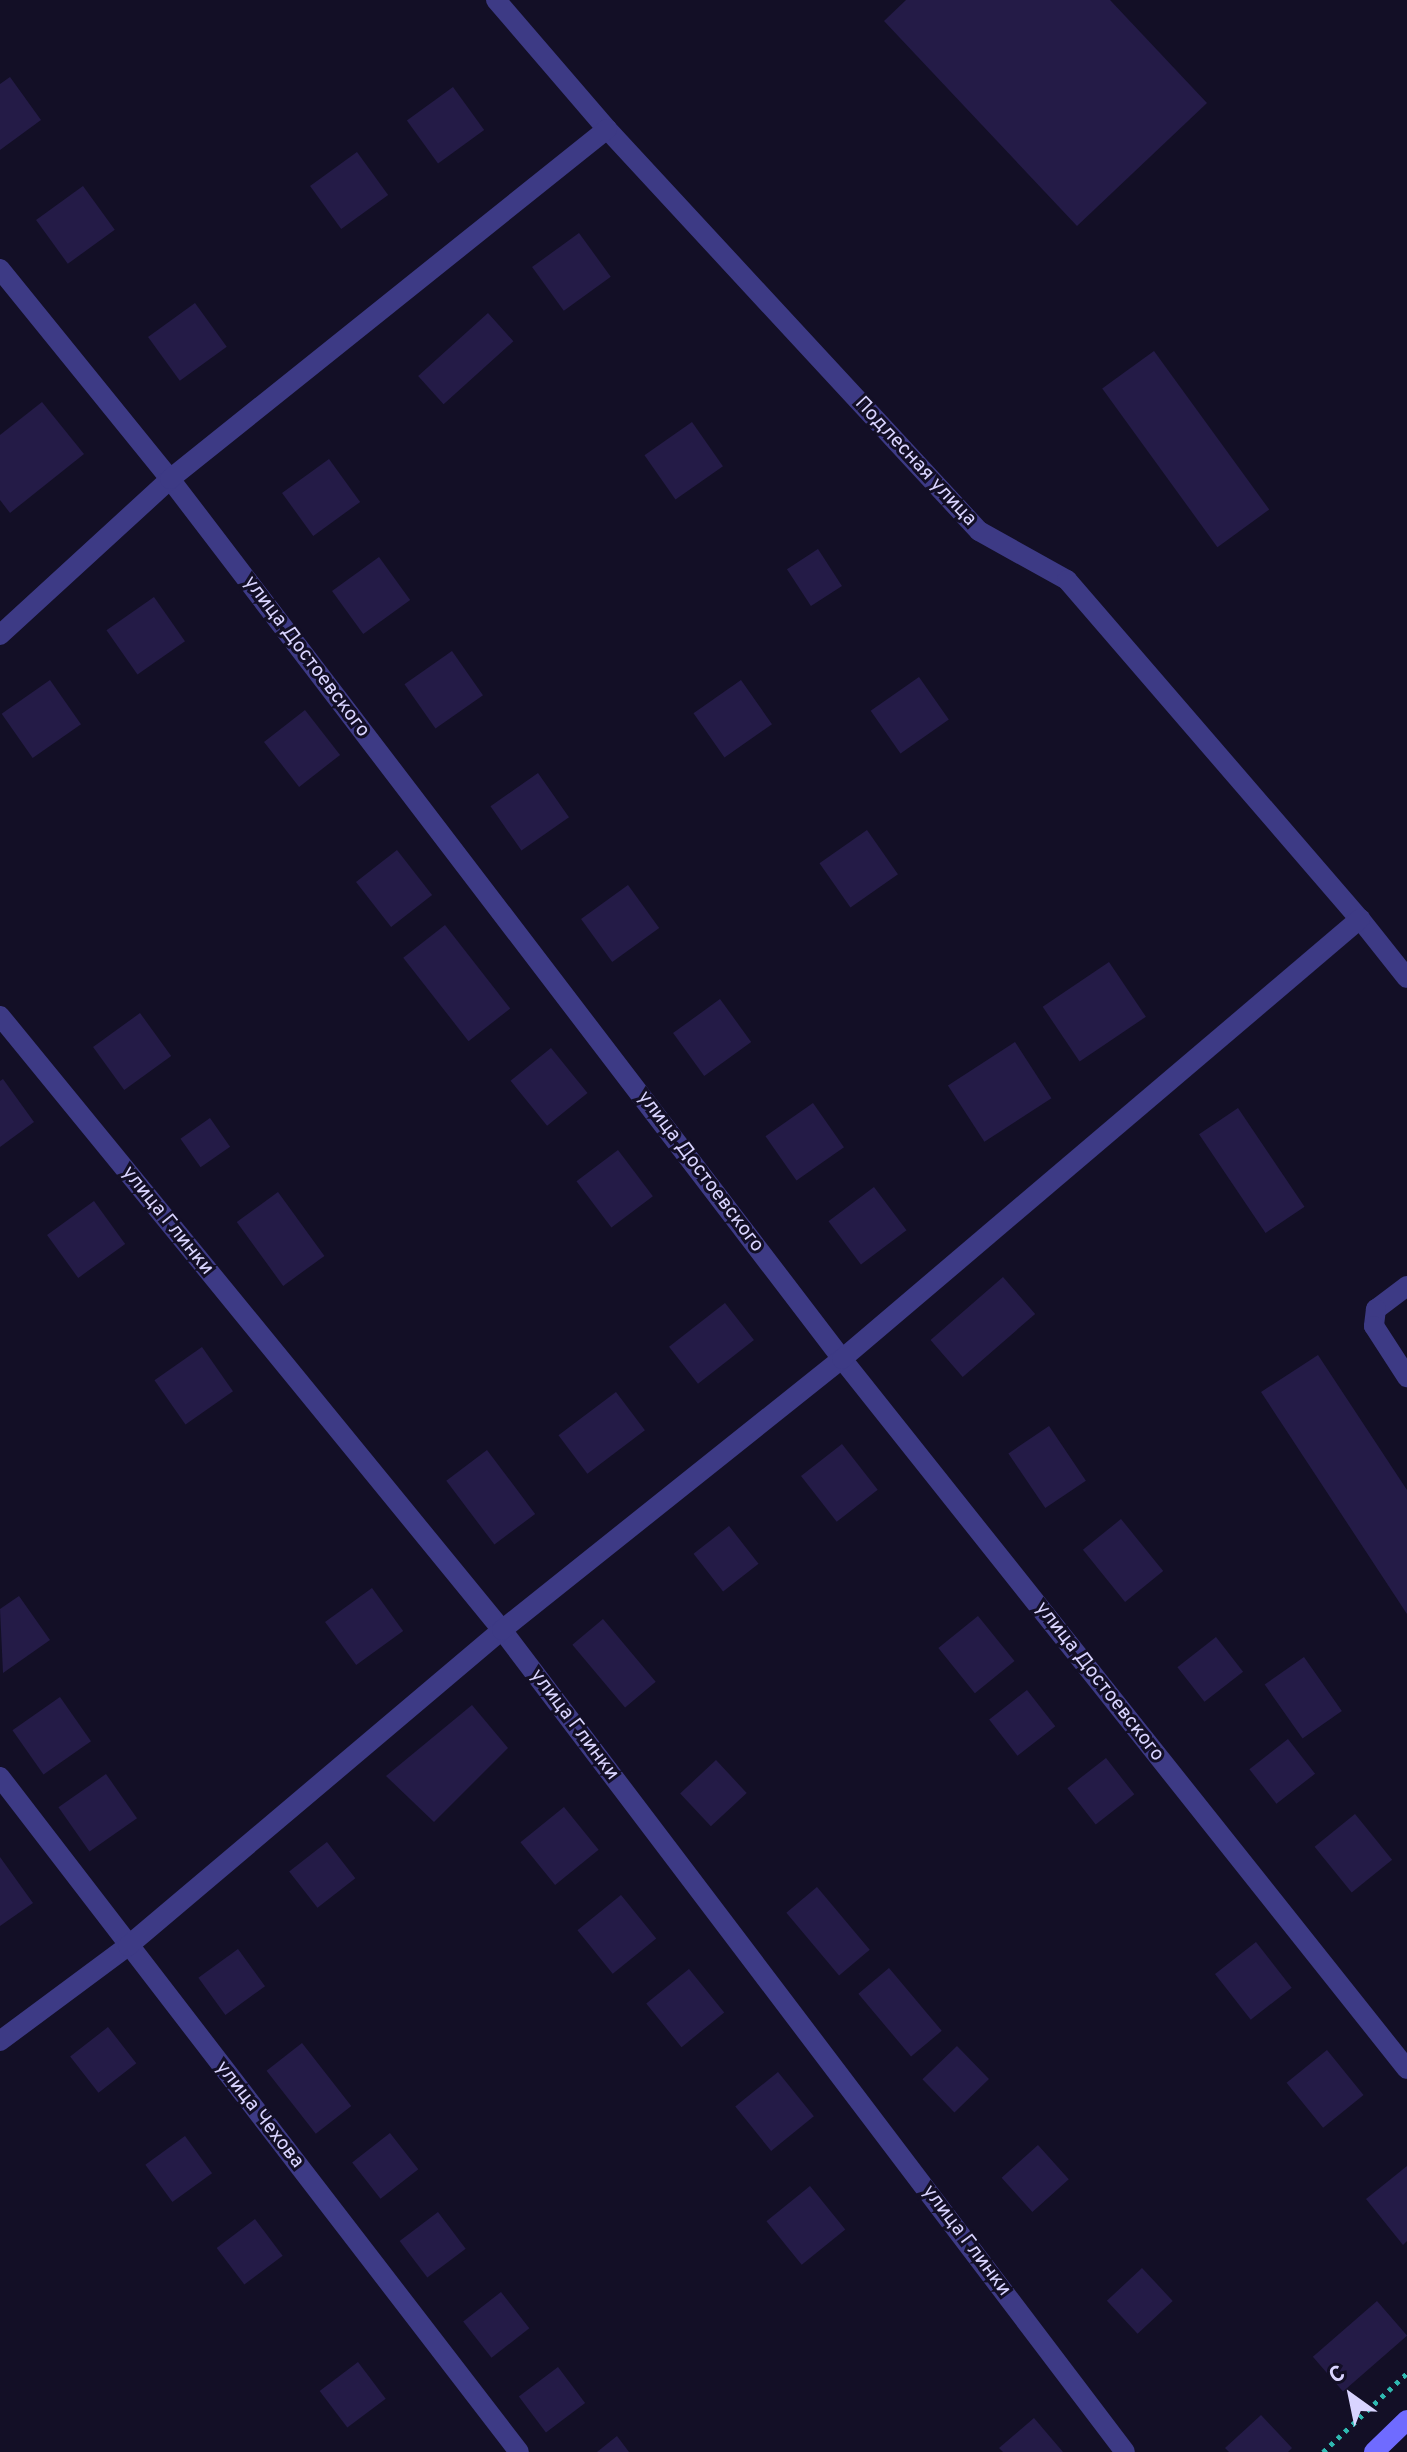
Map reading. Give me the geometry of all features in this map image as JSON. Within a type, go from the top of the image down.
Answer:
[{"type":"street","name":"Подлесная улица","points":[[496,0],[607,129],[979,531],[1067,580],[1360,919],[1407,978]]},
{"type":"street","points":[[0,635],[170,479],[607,129]]},
{"type":"street","name":"улица Достоевского","points":[[0,269],[170,479],[842,1359],[1407,2069]]},
{"type":"street","points":[[0,2041],[128,1946],[502,1630],[842,1359],[1360,919]]},
{"type":"street","name":"улица Глинки","points":[[0,1016],[502,1630],[1125,2452]]},
{"type":"street","points":[[1407,1286],[1376,1309],[1374,1326],[1407,1377]]},
{"type":"street","name":"улица Чехова","points":[[0,1777],[519,2452]]},
{"type":"street","points":[[1374,2452],[1407,2420]]},
{"type":"path","points":[[1323,2452],[1407,2373]]},
{"type":"building","points":[[906,0],[1110,0],[1207,103],[1077,226],[884,21]]},
{"type":"building","points":[[10,77],[41,120],[0,150],[0,84]]},
{"type":"building","points":[[453,87],[484,130],[438,163],[407,121]]},
{"type":"building","points":[[357,152],[388,195],[341,229],[310,186]]},
{"type":"building","points":[[83,186],[115,230],[68,264],[36,220]]},
{"type":"building","points":[[579,233],[611,277],[564,311],[532,267]]},
{"type":"building","points":[[195,303],[227,347],[180,381],[148,337]]},
{"type":"building","points":[[488,313],[513,341],[444,404],[418,376]]},
{"type":"building","points":[[1154,351],[1269,510],[1217,547],[1102,389]]},
{"type":"building","points":[[42,402],[84,454],[10,513],[0,500],[0,435]]},
{"type":"building","points":[[692,422],[723,466],[675,500],[644,455]]},
{"type":"building","points":[[329,459],[360,502],[313,536],[282,493]]},
{"type":"building","points":[[818,549],[842,586],[811,606],[787,569]]},
{"type":"building","points":[[379,557],[410,600],[363,634],[332,591]]},
{"type":"building","points":[[154,597],[185,641],[137,675],[106,630]]},
{"type":"building","points":[[452,651],[483,695],[435,729],[404,684]]},
{"type":"building","points":[[919,677],[949,720],[900,753],[871,711]]},
{"type":"building","points":[[50,680],[81,724],[33,758],[2,714]]},
{"type":"building","points":[[741,680],[772,724],[724,758],[693,713]]},
{"type":"building","points":[[305,710],[340,755],[299,787],[264,742]]},
{"type":"building","points":[[538,773],[569,817],[521,851],[490,806]]},
{"type":"building","points":[[867,830],[898,874],[850,908],[819,863]]},
{"type":"building","points":[[397,850],[432,895],[391,927],[356,882]]},
{"type":"building","points":[[628,885],[659,928],[612,962],[581,919]]},
{"type":"building","points":[[445,925],[510,1009],[468,1041],[403,958]]},
{"type":"building","points":[[1109,962],[1146,1017],[1080,1061],[1043,1007]]},
{"type":"building","points":[[720,999],[751,1042],[704,1076],[673,1033]]},
{"type":"building","points":[[140,1013],[171,1056],[124,1090],[93,1047]]},
{"type":"building","points":[[1015,1042],[1051,1098],[984,1142],[948,1086]]},
{"type":"building","points":[[551,1048],[588,1093],[547,1126],[511,1081]]},
{"type":"building","points":[[3,1079],[34,1122],[0,1147],[0,1081]]},
{"type":"building","points":[[813,1103],[844,1147],[796,1181],[765,1136]]},
{"type":"building","points":[[1238,1108],[1305,1207],[1266,1233],[1199,1134]]},
{"type":"building","points":[[210,1118],[230,1147],[201,1167],[181,1139]]},
{"type":"building","points":[[618,1150],[653,1196],[611,1228],[576,1181]]},
{"type":"building","points":[[874,1187],[906,1230],[861,1264],[828,1221]]},
{"type":"building","points":[[278,1192],[324,1256],[283,1286],[237,1222]]},
{"type":"building","points":[[94,1201],[125,1244],[78,1278],[47,1235]]},
{"type":"building","points":[[1003,1277],[1035,1314],[963,1377],[931,1340]]},
{"type":"building","points":[[725,1303],[754,1340],[698,1384],[669,1347]]},
{"type":"building","points":[[202,1347],[233,1391],[185,1425],[154,1380]]},
{"type":"building","points":[[1318,1355],[1407,1490],[1407,1614],[1261,1392]]},
{"type":"building","points":[[616,1392],[645,1430],[587,1474],[558,1435]]},
{"type":"building","points":[[1049,1426],[1086,1481],[1045,1508],[1008,1453]]},
{"type":"building","points":[[842,1444],[878,1490],[837,1522],[801,1476]]},
{"type":"building","points":[[487,1450],[535,1514],[494,1545],[446,1481]]},
{"type":"building","points":[[1121,1519],[1163,1571],[1125,1602],[1083,1550]]},
{"type":"building","points":[[729,1526],[759,1564],[723,1592],[694,1554]]},
{"type":"building","points":[[372,1588],[403,1631],[356,1665],[325,1622]]},
{"type":"building","points":[[19,1596],[50,1640],[3,1673],[0,1609]]},
{"type":"building","points":[[978,1616],[1015,1661],[975,1693],[938,1648]]},
{"type":"building","points":[[603,1619],[656,1682],[625,1708],[572,1645]]},
{"type":"building","points":[[1216,1637],[1243,1672],[1204,1702],[1177,1667]]},
{"type":"building","points":[[1304,1657],[1342,1711],[1303,1739],[1265,1685]]},
{"type":"building","points":[[1027,1690],[1055,1726],[1017,1756],[989,1720]]},
{"type":"building","points":[[60,1697],[91,1741],[43,1775],[12,1730]]},
{"type":"building","points":[[472,1705],[508,1748],[434,1822],[386,1776]]},
{"type":"building","points":[[1288,1739],[1315,1774],[1276,1804],[1249,1769]]},
{"type":"building","points":[[1106,1758],[1134,1794],[1096,1824],[1067,1788]]},
{"type":"building","points":[[716,1760],[747,1793],[711,1826],[680,1793]]},
{"type":"building","points":[[106,1774],[137,1818],[89,1852],[58,1807]]},
{"type":"building","points":[[564,1807],[599,1850],[555,1885],[520,1842]]},
{"type":"building","points":[[1355,1814],[1392,1860],[1352,1893],[1315,1847]]},
{"type":"building","points":[[327,1842],[355,1878],[317,1908],[289,1872]]},
{"type":"building","points":[[0,1857],[33,1903],[0,1926]]},
{"type":"building","points":[[817,1887],[870,1950],[839,1976],[786,1913]]},
{"type":"building","points":[[621,1895],[656,1939],[613,1974],[577,1930]]},
{"type":"building","points":[[1256,1942],[1292,1988],[1251,2020],[1215,1974]]},
{"type":"building","points":[[238,1949],[265,1986],[225,2015],[198,1978]]},
{"type":"building","points":[[889,1968],[942,2031],[911,2057],[858,1994]]},
{"type":"building","points":[[689,1969],[724,2013],[681,2047],[646,2004]]},
{"type":"building","points":[[108,2027],[136,2063],[98,2093],[70,2057]]},
{"type":"building","points":[[302,2043],[351,2106],[316,2134],[267,2071]]},
{"type":"building","points":[[957,2046],[989,2079],[954,2112],[922,2079]]},
{"type":"building","points":[[1327,2050],[1364,2095],[1323,2128],[1287,2083]]},
{"type":"building","points":[[778,2072],[814,2116],[771,2151],[735,2107]]},
{"type":"building","points":[[390,2133],[418,2169],[380,2199],[352,2163]]},
{"type":"building","points":[[185,2136],[212,2173],[172,2202],[145,2165]]},
{"type":"building","points":[[1038,2145],[1069,2179],[1032,2212],[1002,2178]]},
{"type":"building","points":[[1407,2166],[1407,2241],[1403,2245],[1366,2199]]},
{"type":"building","points":[[810,2186],[845,2230],[802,2265],[766,2221]]},
{"type":"building","points":[[438,2212],[466,2249],[427,2278],[400,2241]]},
{"type":"building","points":[[255,2219],[283,2256],[244,2285],[217,2248]]},
{"type":"building","points":[[1142,2268],[1173,2301],[1138,2334],[1107,2301]]},
{"type":"building","points":[[501,2292],[529,2328],[491,2358],[463,2322]]},
{"type":"building","points":[[1377,2301],[1407,2336],[1343,2391],[1313,2357]]},
{"type":"building","points":[[358,2362],[386,2399],[347,2428],[320,2391]]},
{"type":"building","points":[[558,2367],[585,2403],[546,2432],[519,2396]]},
{"type":"building","points":[[1261,2415],[1292,2448],[1288,2452],[1229,2452],[1225,2448]]},
{"type":"building","points":[[1034,2418],[1063,2452],[1003,2452],[999,2448]]},
{"type":"building","points":[[617,2436],[629,2452],[597,2452]]}]
